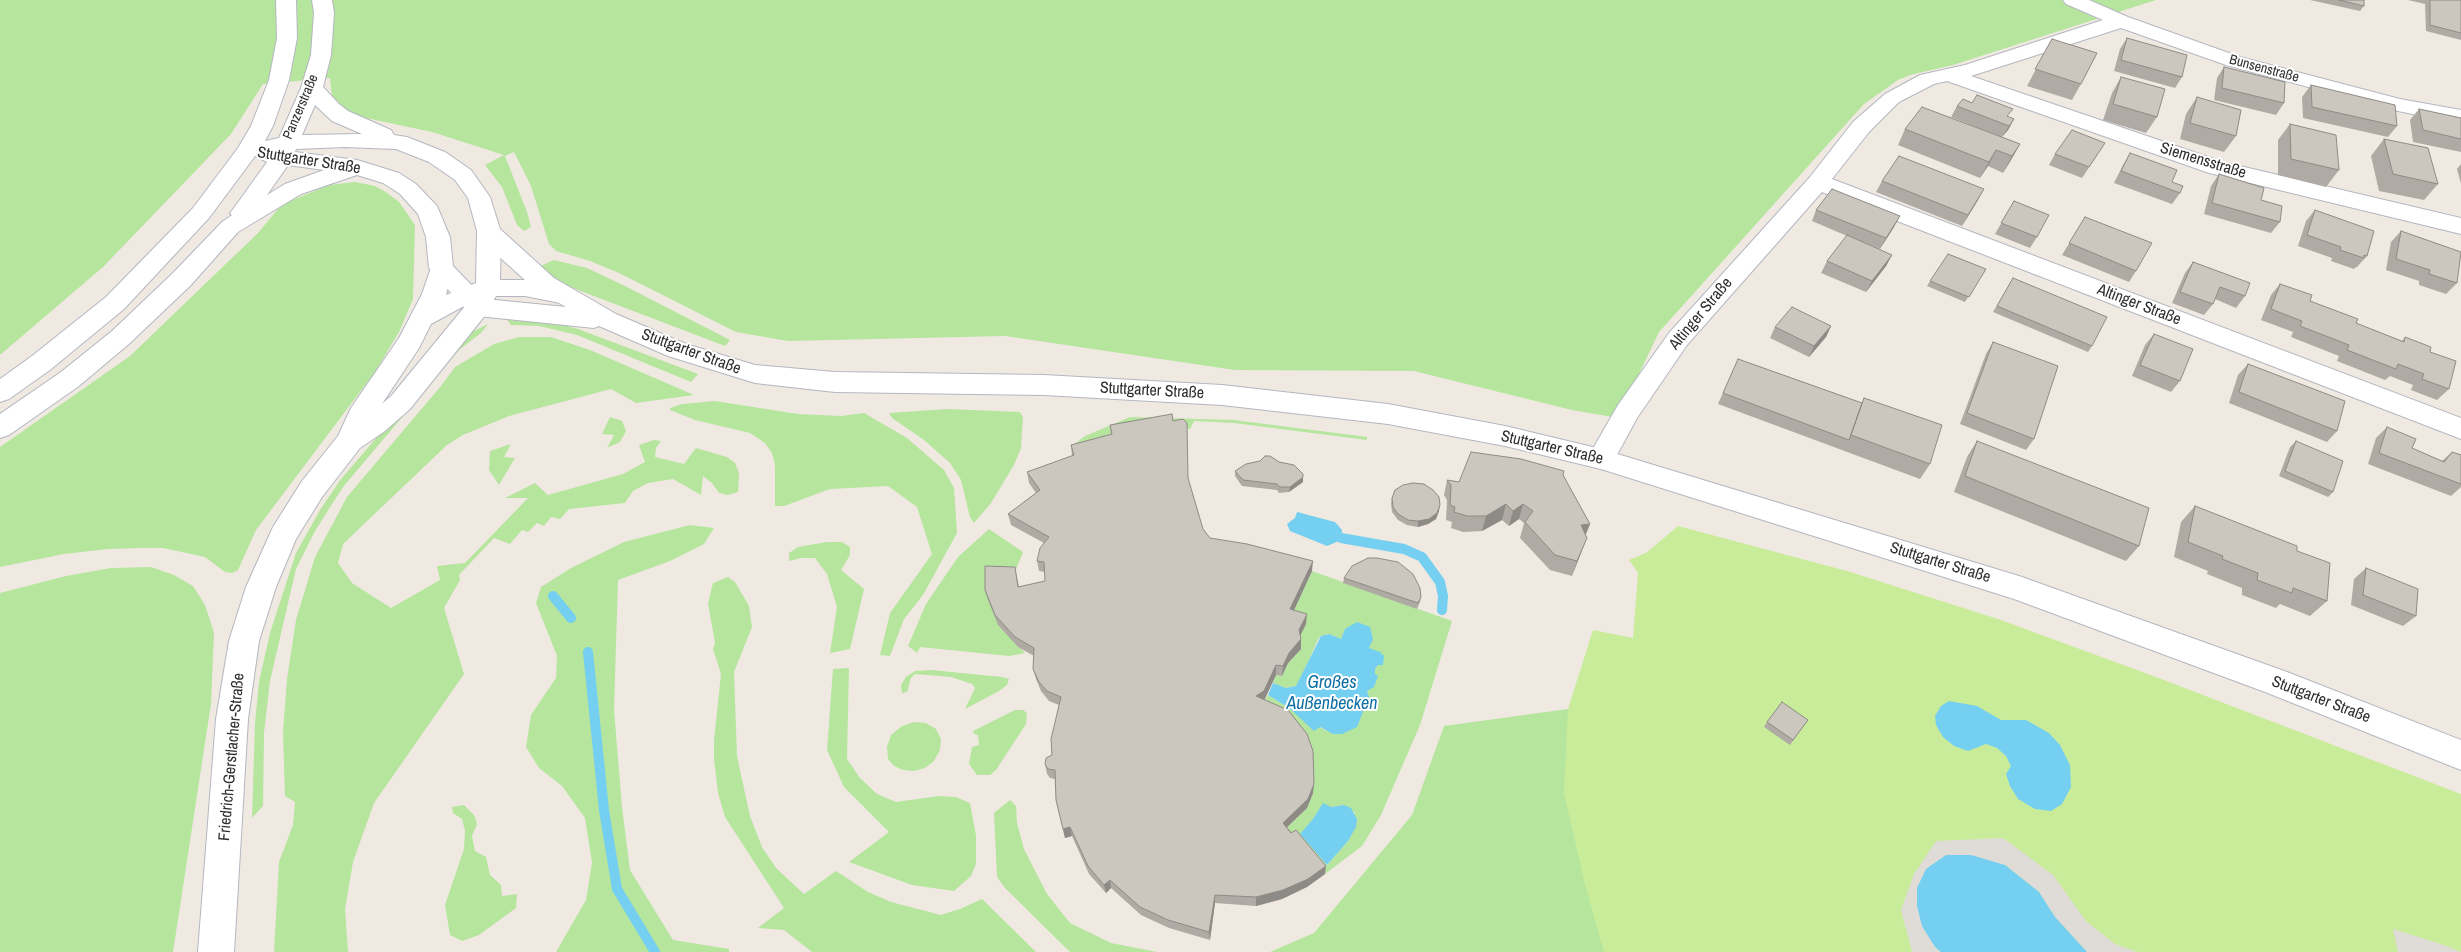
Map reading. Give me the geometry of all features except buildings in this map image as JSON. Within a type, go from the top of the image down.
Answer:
[{"type":"main road","name":"Panzerstraße","points":[[0,392],[41,363],[115,302],[201,213],[248,151],[262,126],[279,80],[287,38],[286,0]]},
{"type":"main road","name":"Panzerstraße","points":[[230,227],[255,197],[284,151],[312,88],[321,55],[324,13],[322,0]]},
{"type":"main road","name":"Bunsenstraße","points":[[2072,0],[2121,21],[2233,62],[2398,105],[2461,116]]},
{"type":"main road","name":"Altinger Straße","points":[[1601,459],[1627,412],[1678,339],[1818,182],[1861,127],[1892,98],[1927,79],[1951,75],[2121,21]]},
{"type":"main road","name":"Siemensstraße","points":[[1951,75],[1974,85],[2218,168],[2420,218],[2461,226]]},
{"type":"main road","points":[[312,88],[331,110],[340,116],[399,142]]},
{"type":"main road","name":"Stuttgarter Straße","points":[[248,151],[284,151],[345,140],[399,142],[437,157],[464,175],[479,197],[490,231],[503,247],[560,295],[607,320],[677,350],[755,374],[835,382],[1044,385],[1222,395],[1388,414],[1505,436],[1601,459],[2019,588],[2276,682],[2461,755]]},
{"type":"main road","name":"Stuttgarter Straße","points":[[284,151],[358,168],[391,178],[408,189],[430,211],[438,237],[441,268]]},
{"type":"main road","points":[[0,428],[70,378],[121,337],[182,279],[230,227],[293,190],[328,176],[358,168]]},
{"type":"main road","name":"Altinger Straße","points":[[1818,182],[2461,429]]},
{"type":"main road","name":"Stuttgarter Straße","points":[[477,297],[490,231]]},
{"type":"main road","points":[[441,268],[477,297]]},
{"type":"main road","name":"Friedrich-Gerstlacher-Straße","points":[[216,952],[232,719],[244,641],[261,587],[283,535],[312,489],[350,441],[360,415],[410,342],[434,294],[441,268]]},
{"type":"main road","name":"Stuttgarter Straße","points":[[421,319],[477,297],[525,288],[560,295]]},
{"type":"main road","name":"Stuttgarter Straße","points":[[477,297],[607,320]]},
{"type":"main road","name":"Friedrich-Gerstlacher-Straße","points":[[350,441],[376,424],[401,402],[477,297]]},
{"type":"green space","points":[[0,0],[2156,0],[1953,65],[1910,75],[1898,80],[1864,104],[1659,332],[1618,418],[1572,410],[1414,371],[1235,370],[1005,336],[788,341],[736,332],[619,273],[590,261],[556,251],[549,244],[531,186],[514,152],[505,156],[531,227],[524,231],[517,225],[502,187],[485,165],[504,155],[432,132],[352,115],[338,104],[332,96],[330,78],[263,84],[231,134],[103,267],[0,355]]},
{"type":"green space","points":[[355,182],[375,186],[386,192],[399,202],[415,225],[413,299],[399,332],[375,372],[256,530],[238,570],[232,573],[225,572],[205,557],[163,548],[108,549],[64,554],[0,567],[0,447],[130,356],[258,233],[278,209],[290,201],[329,185]]},
{"type":"green space","points":[[554,260],[587,268],[730,340],[725,346],[553,279],[538,267]]},
{"type":"green space","points":[[507,320],[560,324],[578,329],[698,374],[691,382],[577,335],[539,326],[511,325]]},
{"type":"green space","points":[[488,324],[481,333],[459,350],[343,487],[315,531],[296,569],[270,681],[264,733],[263,806],[252,818],[255,723],[259,682],[270,633],[296,553],[320,510],[341,479],[453,349],[470,333]]},
{"type":"green space","points":[[519,337],[551,337],[590,350],[694,395],[636,403],[611,389],[509,416],[463,435],[447,445],[343,544],[338,563],[352,583],[391,608],[440,580],[437,566],[465,563],[528,498],[505,498],[535,483],[548,495],[623,474],[645,462],[639,445],[654,440],[661,441],[656,448],[655,457],[684,464],[696,448],[727,457],[735,463],[739,473],[738,492],[728,495],[719,493],[712,483],[703,476],[701,495],[673,479],[648,483],[633,491],[625,503],[569,509],[560,519],[551,517],[544,526],[537,523],[528,532],[522,530],[510,544],[494,538],[459,575],[460,580],[444,608],[464,674],[374,803],[353,862],[345,909],[348,952],[274,952],[279,862],[293,825],[295,802],[285,796],[283,733],[287,679],[296,620],[315,557],[347,497],[455,367],[494,344]]},
{"type":"green space","points":[[715,401],[798,414],[841,416],[864,413],[907,438],[944,470],[954,488],[957,533],[923,595],[904,619],[890,656],[880,655],[890,613],[932,554],[917,507],[888,486],[830,489],[784,506],[775,506],[775,465],[772,453],[765,443],[750,433],[695,420],[670,410],[670,408],[682,404]]},
{"type":"green space","points":[[948,409],[1020,412],[1023,417],[1021,448],[1014,465],[991,503],[974,523],[970,517],[961,480],[950,463],[924,440],[892,418],[889,413]]},
{"type":"green space","points":[[610,417],[622,421],[626,431],[620,442],[607,448],[614,435],[602,434]]},
{"type":"green space","points":[[1130,417],[1234,420],[1367,437],[1367,440],[1234,423],[1194,421],[1190,429],[1175,428],[1172,422],[1107,435],[1106,438],[1093,444],[1071,450],[1073,445],[1085,436]]},
{"type":"green space","points":[[511,444],[504,457],[515,458],[499,485],[489,470],[490,451]]},
{"type":"green space","points":[[690,525],[714,528],[704,544],[670,561],[618,580],[614,710],[622,807],[630,870],[673,940],[729,949],[729,952],[556,952],[586,900],[592,863],[585,818],[562,786],[539,768],[526,747],[531,715],[556,678],[557,656],[536,603],[541,587],[571,568],[624,542]]},
{"type":"green space","points":[[1678,526],[1847,571],[1998,619],[2156,677],[2461,794],[2461,952],[1604,952],[1585,885],[1564,793],[1568,709],[1593,630],[1633,638],[1638,573],[1629,560],[1646,553]]},
{"type":"green space","points":[[989,529],[1023,552],[1013,577],[988,600],[999,626],[1025,653],[1009,656],[920,647],[917,653],[908,646],[926,604],[958,557]]},
{"type":"green space","points":[[827,542],[842,542],[850,547],[850,555],[841,570],[864,589],[850,649],[830,653],[837,607],[827,574],[815,558],[801,558],[789,561],[789,553],[798,547]]},
{"type":"green space","points":[[151,567],[174,575],[193,586],[205,605],[214,633],[211,704],[173,952],[0,952],[0,593],[66,576],[111,568]]},
{"type":"green space","points":[[1312,571],[1452,621],[1420,725],[1381,815],[1362,846],[1325,874],[1296,839],[1283,831],[1307,808],[1313,793],[1312,761],[1264,701],[1268,695],[1326,731],[1368,696],[1367,691],[1371,687],[1375,669],[1378,665],[1368,648],[1345,629],[1341,639],[1329,634],[1318,639],[1296,686],[1286,688],[1273,683],[1276,675],[1282,676],[1288,663],[1301,649],[1290,619]],"holes":[[[1323,804],[1331,807],[1344,805],[1355,813],[1348,841],[1327,865],[1301,834]]]},
{"type":"green space","points":[[728,577],[735,582],[749,606],[752,627],[734,672],[737,756],[750,816],[762,847],[776,868],[804,894],[836,871],[868,892],[891,902],[941,915],[982,899],[1036,952],[812,952],[784,930],[758,928],[784,908],[725,817],[718,793],[714,759],[714,740],[721,674],[713,649],[715,643],[708,603],[713,583]]},
{"type":"green space","points":[[849,668],[847,759],[860,778],[877,794],[896,802],[939,796],[956,797],[970,803],[976,836],[976,864],[971,876],[954,891],[912,885],[849,862],[889,832],[844,787],[827,750],[833,669]]},
{"type":"green space","points":[[931,670],[1009,679],[1007,685],[999,691],[965,709],[975,688],[972,684],[951,677],[915,674],[911,678],[907,692],[902,693],[901,685],[906,677],[915,671]]},
{"type":"green space","points":[[1620,692],[1783,952],[1270,952],[1314,933],[1412,815],[1444,726],[1568,709]]},
{"type":"green space","points":[[1015,710],[1023,710],[1027,713],[1026,724],[996,770],[990,775],[977,775],[969,764],[972,747],[979,745],[978,735],[974,734],[973,731]]},
{"type":"green space","points":[[914,722],[926,723],[936,729],[941,739],[940,750],[934,761],[925,768],[914,771],[903,770],[894,766],[888,759],[887,747],[891,735],[902,726]]},
{"type":"green space","points":[[1010,800],[1016,806],[1017,823],[1024,849],[1047,894],[1070,923],[1111,943],[1157,952],[1070,952],[1005,888],[997,877],[994,813]]},
{"type":"green space","points":[[464,805],[474,815],[477,824],[472,836],[475,851],[486,857],[490,875],[501,885],[502,896],[517,894],[516,908],[479,935],[462,941],[450,935],[445,905],[464,849],[465,831],[462,819],[453,813],[452,807]]},
{"type":"shaded area","points":[[2003,838],[2053,875],[2086,921],[2115,944],[2137,952],[2087,952],[2055,917],[2039,892],[2005,865],[1935,947],[1941,952],[1912,952],[1901,910],[1914,874],[1936,841]]},
{"type":"shaded area","points":[[2393,929],[2444,945],[2461,952],[2398,952]]},
{"type":"water","points":[[1297,512],[1335,522],[1342,530],[1339,541],[1327,546],[1290,531],[1287,524],[1295,518]]},
{"type":"water","name":"Großes Außenbecken","points":[[1357,622],[1370,627],[1373,639],[1369,648],[1380,652],[1384,656],[1383,665],[1378,665],[1375,669],[1375,674],[1378,676],[1374,687],[1367,691],[1369,697],[1357,727],[1342,734],[1333,734],[1320,727],[1314,731],[1289,708],[1268,695],[1273,683],[1286,688],[1296,686],[1321,636],[1329,634],[1341,639],[1345,629]]},
{"type":"water","points":[[1949,701],[1977,706],[2001,720],[2026,720],[2049,733],[2060,745],[2070,765],[2071,787],[2062,804],[2051,811],[2035,809],[2018,799],[2010,786],[2006,774],[2011,766],[2006,756],[1997,748],[1986,744],[1968,751],[1954,746],[1943,737],[1936,725],[1935,716],[1941,706]]},
{"type":"water","points":[[1323,803],[1331,807],[1344,805],[1351,808],[1357,819],[1356,827],[1348,841],[1327,865],[1300,834],[1313,819]]},
{"type":"water","points":[[1946,855],[1971,855],[2005,865],[2039,892],[2055,917],[2087,952],[1941,952],[1935,947],[1922,926],[1917,906],[1917,888],[1926,869]]},
{"type":"waterway","points":[[1341,538],[1404,549],[1422,557],[1440,582],[1443,596],[1442,610]]},
{"type":"waterway","points":[[553,596],[571,618]]},
{"type":"waterway","points":[[588,652],[604,810],[617,889],[655,952]]}]
